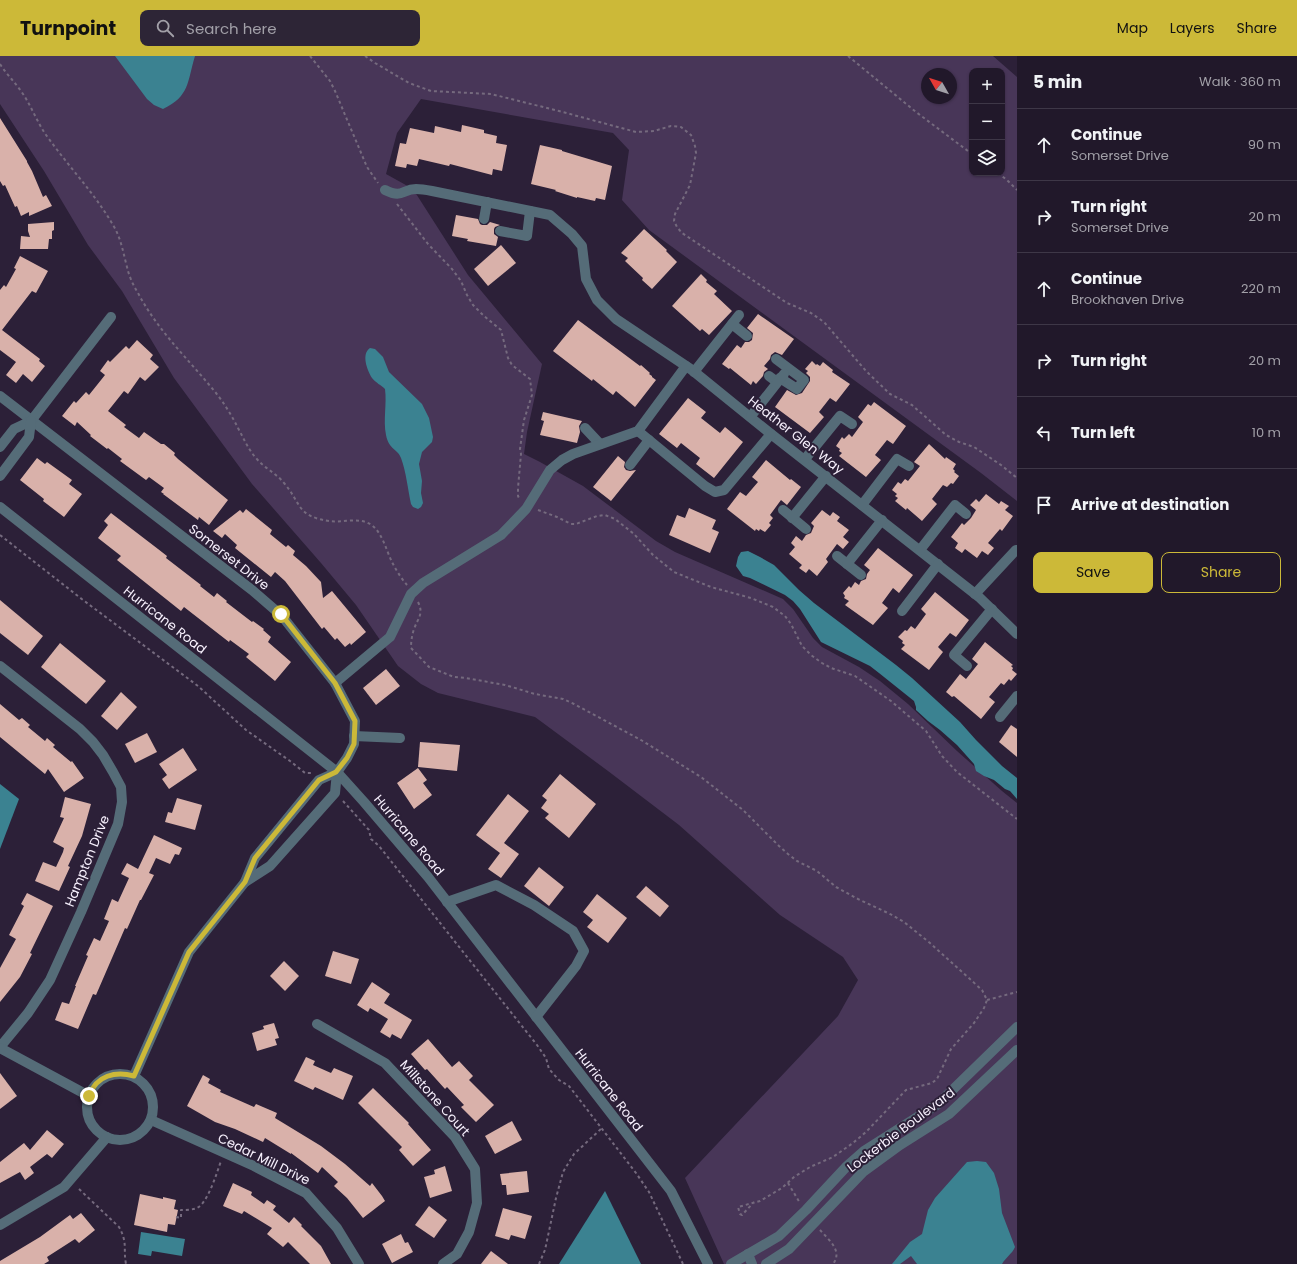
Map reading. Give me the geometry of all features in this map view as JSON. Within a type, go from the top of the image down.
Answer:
[{"type":"street","points":[[385,190],[394,194],[403,193],[415,188],[530,211],[526,240],[500,231]]},
{"type":"street","points":[[484,219],[487,202]]},
{"type":"street","name":"Heather Glen Way","points":[[530,211],[550,215],[572,234],[582,246],[586,279],[597,300],[616,319],[690,369],[751,416],[771,434],[805,459],[975,594],[1017,634]]},
{"type":"street","points":[[335,683],[390,636],[411,594],[423,583],[501,535],[528,506],[550,470],[562,460],[573,454],[638,431],[690,369],[739,315]]},
{"type":"street","points":[[0,447],[14,429],[31,421],[110,317]]},
{"type":"street","points":[[732,324],[747,336]]},
{"type":"street","points":[[769,376],[797,389],[804,380],[776,359]]},
{"type":"street","points":[[751,416],[788,368]]},
{"type":"street","name":"Somerset Drive","points":[[0,396],[281,614],[335,683],[355,721],[354,744],[347,758],[336,772]]},
{"type":"street","points":[[805,459],[840,416],[852,424]]},
{"type":"street","points":[[0,476],[30,437],[31,421]]},
{"type":"street","points":[[585,428],[600,444]]},
{"type":"street","points":[[638,431],[705,486],[715,492],[724,490],[771,434]]},
{"type":"street","points":[[630,465],[649,440]]},
{"type":"street","points":[[862,505],[897,459],[909,466]]},
{"type":"street","points":[[792,518],[826,476]]},
{"type":"street","points":[[920,550],[956,505],[966,514]]},
{"type":"street","name":"Hurricane Road","points":[[0,507],[336,772],[364,802],[428,877],[671,1191],[708,1264]]},
{"type":"street","points":[[783,510],[806,529]]},
{"type":"street","points":[[847,564],[882,520]]},
{"type":"street","points":[[975,594],[1016,550],[1017,551]]},
{"type":"street","points":[[837,556],[861,575]]},
{"type":"street","points":[[902,611],[938,564]]},
{"type":"street","points":[[967,666],[954,655],[992,609]]},
{"type":"street","name":"Hampton Drive","points":[[0,666],[80,729],[93,742],[113,772],[120,787],[122,802],[118,824],[81,912],[50,980],[28,1013],[0,1048]]},
{"type":"street","points":[[1000,717],[1017,696]]},
{"type":"street","points":[[354,736],[400,738]]},
{"type":"street","points":[[134,1076],[189,952],[245,882],[255,858],[319,780],[336,772],[335,793],[270,866],[245,882]]},
{"type":"street","points":[[447,902],[496,885],[534,905],[573,931],[584,951],[576,966],[536,1017]]},
{"type":"street","name":"Millstone Court","points":[[317,1024],[385,1063],[455,1137],[475,1169],[477,1203],[469,1232],[456,1254],[443,1264]]},
{"type":"street","name":"Lockerbie Boulevard","points":[[731,1264],[779,1236],[805,1211],[847,1166],[864,1151],[938,1104],[1017,1027]]},
{"type":"street","points":[[0,1048],[89,1096]]},
{"type":"street","name":"Lockerbie Boulevard","points":[[766,1264],[789,1249],[817,1226],[863,1172],[900,1145],[949,1114],[1017,1050]]},
{"type":"street","points":[[124,1073],[134,1076],[143,1082],[149,1090],[153,1100],[154,1110],[151,1120],[145,1129],[137,1136],[117,1140],[107,1137],[98,1131],[91,1123],[88,1112],[90,1092],[96,1084],[105,1077],[124,1073]]},
{"type":"street","name":"Cedar Mill Drive","points":[[151,1120],[254,1166],[306,1193],[337,1228],[359,1264]]},
{"type":"street","points":[[0,1225],[64,1187],[107,1137]]},
{"type":"street","points":[[805,1211],[817,1226]]},
{"type":"street","points":[[748,1254],[752,1264]]},
{"type":"path","points":[[310,56],[332,86],[341,102],[354,138],[367,167],[430,247],[452,269],[461,281],[473,305],[500,330],[508,358],[512,365],[530,379],[532,395],[521,435],[518,488],[518,496],[520,500],[528,506],[571,524],[576,524],[597,516],[605,515],[616,519],[634,534],[652,555],[674,572],[711,587],[751,598],[773,607],[785,616],[791,624],[802,646],[811,655],[831,668],[855,676],[891,701],[926,731],[942,756],[958,772],[1017,820]]},
{"type":"path","points":[[365,56],[374,63],[410,83],[431,91],[490,94],[636,132],[654,131],[671,126],[681,127],[691,135],[696,153],[690,185],[675,214],[674,221],[682,233],[787,303],[817,316],[824,322],[866,371],[890,394],[912,405],[946,435],[959,442],[974,447],[1005,467],[1017,478]]},
{"type":"path","points":[[848,56],[916,112],[969,152]]},
{"type":"path","points":[[0,64],[23,94],[48,139],[75,172],[113,225],[124,251],[130,276],[138,294],[151,315],[175,347],[216,394],[235,421],[250,451],[283,482],[307,515],[328,521],[361,521],[373,526],[379,534],[392,562],[411,594],[415,596],[421,609],[419,619],[414,628],[411,639],[411,648],[429,667],[454,677],[505,685],[535,694],[563,699],[661,752],[701,777],[708,784],[722,793],[743,810],[778,846],[797,860],[817,871],[836,887],[904,922],[930,943],[982,990],[987,1000],[984,1008],[974,1023],[951,1049],[937,1079],[932,1083],[906,1090],[866,1132],[853,1143],[833,1157],[810,1167],[782,1188],[765,1198],[738,1207],[740,1214],[742,1215],[754,1202]]},
{"type":"path","points":[[1002,176],[1017,190]]},
{"type":"path","points":[[0,535],[83,600],[198,686],[246,730],[290,760],[305,773],[311,773],[319,780]]},
{"type":"path","points":[[335,793],[369,830],[371,839],[379,846],[537,1045],[546,1058],[549,1069],[559,1080],[569,1086],[636,1173],[650,1192],[684,1264]]},
{"type":"path","points":[[987,1000],[1017,992]]},
{"type":"path","points":[[539,1264],[545,1250],[563,1172],[574,1154],[602,1128]]},
{"type":"path","points":[[176,1217],[180,1218],[181,1210],[197,1208],[202,1203],[210,1189],[224,1153]]},
{"type":"path","points":[[787,1183],[805,1211]]},
{"type":"path","points":[[79,1189],[119,1227],[123,1234],[125,1244],[126,1264]]},
{"type":"path","points":[[817,1226],[836,1251],[837,1258],[833,1264]]},
{"type":"shaded area","points":[[0,56],[993,56],[1017,77],[1017,501],[649,230],[622,200],[629,150],[613,133],[421,99],[397,133],[386,174],[413,189],[468,275],[542,364],[527,432],[524,454],[583,486],[656,541],[675,552],[783,599],[793,609],[813,638],[822,647],[859,667],[880,681],[908,704],[957,751],[1017,803],[1017,1264],[724,1264],[685,1178],[838,1016],[858,980],[843,957],[780,915],[679,825],[535,717],[438,693],[421,684],[398,666],[356,605],[252,484],[174,378],[122,291],[88,245],[44,171],[0,104]]},
{"type":"shaded area","points":[[115,56],[195,56],[183,93],[172,104],[163,109],[154,105],[147,99]]},
{"type":"shaded area","points":[[370,348],[375,349],[383,357],[389,372],[422,404],[429,418],[433,437],[432,442],[422,452],[419,464],[422,481],[421,493],[423,503],[418,509],[413,507],[411,504],[406,475],[400,455],[387,440],[385,424],[385,389],[372,378],[368,371],[365,358],[367,351]]},
{"type":"shaded area","points":[[748,551],[774,565],[814,603],[912,678],[960,722],[1002,766],[1017,778],[1017,799],[1010,791],[994,780],[976,771],[974,764],[957,745],[916,710],[914,701],[870,666],[821,642],[800,609],[793,601],[785,595],[743,576],[736,566],[741,552]]},
{"type":"shaded area","points":[[0,784],[19,799],[0,849]]},
{"type":"shaded area","points":[[967,1162],[986,1162],[994,1173],[999,1189],[1002,1213],[1015,1247],[1012,1252],[1002,1264],[917,1264],[911,1256],[900,1264],[892,1264],[910,1242],[922,1234],[928,1210],[935,1198]]},
{"type":"shaded area","points":[[605,1191],[641,1264],[559,1264]]},
{"type":"shaded area","points":[[141,1232],[185,1239],[182,1256],[152,1251],[151,1256],[138,1254]]},
{"type":"building","points":[[0,118],[27,161],[43,197],[46,195],[52,206],[29,216],[29,212],[21,216],[17,206],[15,207],[5,185],[3,186],[0,181]]},
{"type":"building","points":[[462,125],[484,130],[484,133],[497,136],[496,143],[507,145],[502,171],[493,169],[492,175],[450,164],[449,166],[419,159],[417,166],[407,164],[406,168],[395,166],[400,143],[406,144],[410,128],[434,133],[435,126],[461,132]]},
{"type":"building","points":[[540,145],[562,150],[612,166],[605,200],[596,198],[595,201],[577,198],[555,191],[556,190],[531,184]]},
{"type":"building","points":[[456,215],[478,219],[482,225],[487,225],[490,222],[500,225],[494,229],[494,234],[498,237],[496,246],[467,241],[468,239],[452,236]]},
{"type":"building","points":[[54,222],[52,239],[49,239],[48,249],[20,249],[21,236],[30,237],[28,224]]},
{"type":"building","points":[[644,229],[667,250],[666,251],[677,262],[652,289],[625,261],[628,258],[621,253]]},
{"type":"building","points":[[501,245],[516,263],[488,286],[474,269]]},
{"type":"building","points":[[20,256],[48,271],[36,293],[32,291],[2,330],[40,359],[39,361],[45,366],[32,382],[23,374],[16,383],[6,375],[16,362],[0,350],[0,290],[4,285],[6,287],[16,269],[14,268]]},
{"type":"building","points":[[701,274],[707,280],[706,282],[717,291],[714,294],[732,311],[709,335],[702,329],[700,331],[672,306]]},
{"type":"building","points":[[758,314],[794,339],[782,355],[775,352],[771,355],[770,359],[764,366],[768,369],[764,372],[763,376],[756,384],[753,381],[751,385],[730,368],[729,369],[722,364],[737,345],[741,348],[745,342],[752,340],[753,333],[747,328]]},
{"type":"building","points":[[578,320],[640,366],[641,365],[656,380],[635,407],[616,391],[613,395],[593,379],[592,381],[553,351]]},
{"type":"building","points":[[137,340],[153,355],[150,359],[159,367],[145,381],[140,377],[128,394],[124,391],[108,411],[126,425],[124,427],[139,438],[144,432],[161,444],[164,444],[175,453],[174,455],[178,459],[228,500],[209,525],[199,517],[198,520],[163,494],[161,492],[164,488],[149,477],[146,480],[120,461],[122,459],[90,436],[91,435],[77,422],[75,426],[62,416],[74,401],[76,403],[86,392],[89,395],[105,375],[100,371],[108,360],[110,362],[126,346],[129,349]]},
{"type":"building","points":[[812,361],[816,365],[817,364],[820,366],[823,362],[833,370],[832,372],[850,384],[836,402],[830,398],[819,412],[824,417],[810,433],[775,407],[787,390],[796,395],[802,393],[810,381],[810,377],[806,373],[808,371],[805,369]]},
{"type":"building","points":[[688,398],[706,412],[701,418],[720,433],[725,427],[743,442],[714,478],[696,464],[700,458],[681,443],[677,448],[659,434]]},
{"type":"building","points":[[874,402],[906,426],[893,444],[887,440],[875,455],[881,460],[866,477],[839,456],[842,453],[836,446],[842,437],[844,439],[849,434],[852,437],[863,422],[858,417],[868,404],[871,406]]},
{"type":"building","points":[[543,412],[582,421],[579,426],[580,432],[577,443],[540,435],[544,421],[541,420]]},
{"type":"building","points":[[929,444],[945,459],[946,457],[956,464],[953,469],[959,476],[953,484],[951,483],[947,487],[943,485],[932,499],[937,504],[922,521],[907,508],[906,510],[895,501],[898,498],[895,496],[897,494],[892,490],[898,482],[901,484],[905,479],[908,481],[920,466],[914,462]]},
{"type":"building","points":[[618,456],[625,462],[624,467],[626,470],[636,470],[611,501],[593,487]]},
{"type":"building","points":[[37,458],[45,464],[47,462],[72,480],[69,484],[82,494],[64,517],[43,501],[44,499],[20,480]]},
{"type":"building","points":[[766,460],[801,487],[787,505],[781,500],[770,515],[773,518],[769,523],[771,525],[765,532],[760,529],[759,531],[756,529],[755,531],[727,509],[740,492],[746,496],[758,482],[752,477]]},
{"type":"building","points":[[986,494],[999,504],[1001,501],[1009,506],[1005,510],[1013,516],[1002,531],[1000,529],[988,543],[994,548],[988,555],[982,551],[977,558],[965,549],[962,553],[955,548],[958,543],[951,537],[962,523],[964,525],[971,518],[976,510],[970,505],[976,499],[979,502]]},
{"type":"building","points":[[689,508],[716,520],[712,529],[719,532],[710,553],[669,535],[677,515],[685,518]]},
{"type":"building","points":[[246,509],[272,530],[270,534],[286,547],[288,545],[295,551],[293,555],[321,582],[323,598],[332,591],[366,632],[351,645],[350,643],[345,647],[337,638],[335,640],[324,627],[322,629],[285,581],[275,572],[271,577],[235,548],[237,545],[225,534],[222,538],[213,531],[240,510],[243,513]]},
{"type":"building","points":[[822,510],[830,516],[833,512],[840,517],[837,521],[849,530],[843,537],[849,542],[843,549],[837,544],[826,559],[828,562],[817,576],[809,569],[806,573],[799,568],[802,565],[789,554],[795,547],[791,543],[796,536],[802,541],[806,535],[811,533],[814,526],[811,523]]},
{"type":"building","points":[[111,513],[167,556],[166,558],[214,597],[217,593],[252,622],[253,621],[264,629],[263,630],[271,637],[268,642],[291,662],[275,681],[246,657],[249,654],[230,640],[229,642],[184,607],[181,611],[117,560],[121,556],[98,538],[108,525],[104,521]]},
{"type":"building","points":[[878,548],[913,575],[899,593],[893,588],[882,603],[888,608],[873,625],[845,605],[849,601],[844,598],[845,596],[843,593],[849,586],[851,588],[855,582],[859,585],[861,581],[866,579],[870,570],[864,565]]},
{"type":"building","points":[[935,592],[969,620],[956,637],[950,633],[938,647],[943,652],[929,670],[901,649],[905,645],[898,637],[905,630],[907,631],[911,626],[915,629],[926,614],[921,609]]},
{"type":"building","points":[[0,600],[43,636],[28,655],[0,633]]},
{"type":"building","points":[[985,642],[1013,665],[1011,666],[1013,668],[1012,670],[1017,674],[1011,681],[1009,679],[1004,685],[1001,683],[989,697],[995,702],[981,719],[954,696],[952,697],[946,692],[960,674],[966,679],[978,664],[972,659]]},
{"type":"building","points":[[60,643],[106,681],[86,704],[41,667]]},
{"type":"building","points":[[386,669],[400,686],[376,705],[363,688]]},
{"type":"building","points":[[121,692],[137,707],[117,730],[101,716]]},
{"type":"building","points":[[0,704],[19,720],[22,718],[30,725],[28,727],[45,741],[47,738],[55,745],[53,747],[71,762],[72,761],[84,778],[64,792],[48,769],[45,774],[0,737]]},
{"type":"building","points":[[1011,725],[1017,729],[1017,757],[999,742]]},
{"type":"building","points":[[147,733],[157,752],[135,763],[125,744]]},
{"type":"building","points":[[420,742],[460,745],[457,771],[418,767]]},
{"type":"building","points":[[183,748],[197,770],[169,789],[162,779],[167,775],[159,764]]},
{"type":"building","points":[[418,768],[427,780],[423,783],[432,795],[414,809],[397,783]]},
{"type":"building","points":[[560,774],[596,804],[569,838],[545,818],[549,814],[541,808],[547,800],[542,796]]},
{"type":"building","points":[[508,794],[529,811],[504,843],[519,854],[501,878],[488,869],[500,853],[476,835]]},
{"type":"building","points":[[65,797],[91,804],[82,836],[68,866],[70,867],[59,891],[35,881],[43,862],[56,867],[63,852],[64,848],[53,842],[64,818],[60,817]]},
{"type":"building","points":[[177,798],[202,805],[195,830],[165,822],[168,812],[172,813]]},
{"type":"building","points":[[154,835],[182,848],[179,855],[175,854],[170,864],[156,858],[149,873],[154,875],[140,900],[127,929],[125,928],[96,995],[93,994],[78,1029],[55,1020],[62,1002],[69,1004],[88,956],[86,955],[94,938],[100,941],[109,921],[104,919],[112,899],[118,902],[129,878],[121,874],[127,863],[138,869]]},
{"type":"building","points":[[539,867],[564,887],[549,906],[524,886]]},
{"type":"building","points":[[646,886],[669,906],[660,917],[636,897]]},
{"type":"building","points":[[27,893],[53,906],[20,977],[0,1002],[0,968],[16,939],[9,935],[24,906],[21,904]]},
{"type":"building","points":[[597,894],[627,918],[608,943],[587,927],[593,920],[583,912]]},
{"type":"building","points":[[333,951],[359,959],[351,984],[325,976]]},
{"type":"building","points":[[284,961],[299,976],[285,991],[270,976]]},
{"type":"building","points":[[372,982],[390,994],[384,1003],[412,1020],[401,1039],[392,1034],[390,1038],[380,1032],[388,1019],[370,1008],[368,1012],[357,1005]]},
{"type":"building","points":[[274,1023],[279,1038],[275,1039],[277,1045],[257,1051],[252,1033],[264,1029],[263,1026]]},
{"type":"building","points":[[428,1039],[452,1067],[459,1061],[473,1076],[469,1080],[494,1105],[476,1122],[461,1107],[464,1105],[447,1087],[445,1089],[411,1054]]},
{"type":"building","points":[[306,1057],[315,1061],[313,1065],[331,1073],[334,1068],[353,1076],[343,1100],[315,1087],[313,1090],[294,1081]]},
{"type":"building","points":[[0,1073],[17,1096],[0,1109]]},
{"type":"building","points":[[203,1075],[210,1079],[208,1083],[221,1090],[220,1092],[254,1107],[256,1104],[277,1113],[275,1118],[321,1146],[345,1164],[370,1186],[372,1183],[385,1201],[363,1218],[347,1198],[334,1186],[338,1182],[322,1167],[318,1173],[291,1153],[265,1138],[263,1142],[235,1129],[215,1122],[187,1106]]},
{"type":"building","points":[[373,1088],[409,1123],[408,1124],[431,1150],[413,1166],[399,1150],[402,1147],[358,1103]]},
{"type":"building","points":[[512,1121],[522,1140],[495,1154],[485,1136]]},
{"type":"building","points":[[47,1130],[64,1144],[52,1158],[47,1154],[30,1167],[34,1173],[25,1180],[20,1172],[0,1183],[0,1162],[24,1143],[30,1150]]},
{"type":"building","points":[[445,1166],[452,1191],[430,1198],[424,1177],[435,1174],[434,1170]]},
{"type":"building","points":[[527,1171],[529,1192],[507,1195],[506,1185],[502,1185],[500,1174]]},
{"type":"building","points":[[233,1183],[252,1192],[251,1195],[264,1204],[267,1200],[276,1206],[273,1210],[289,1223],[294,1217],[321,1246],[331,1264],[310,1264],[288,1242],[283,1247],[267,1234],[272,1228],[244,1211],[242,1214],[223,1206]]},
{"type":"building","points":[[140,1194],[176,1200],[174,1209],[178,1210],[175,1225],[168,1224],[167,1232],[134,1225]]},
{"type":"building","points":[[429,1206],[447,1220],[434,1238],[415,1225]]},
{"type":"building","points":[[503,1208],[532,1216],[525,1239],[511,1235],[509,1240],[495,1236]]},
{"type":"building","points":[[81,1213],[95,1230],[79,1243],[75,1239],[47,1257],[49,1261],[44,1264],[0,1264],[0,1261],[40,1237],[70,1215],[73,1219]]},
{"type":"building","points":[[401,1234],[405,1243],[408,1242],[413,1252],[392,1263],[382,1244]]},
{"type":"building","points":[[491,1251],[508,1264],[481,1264]]},
{"type":"route","points":[[89,1096],[96,1084],[105,1077],[124,1073],[134,1076],[189,952],[245,882],[255,858],[319,780],[336,772],[347,758],[354,744],[355,721],[335,683],[281,614]]}]
